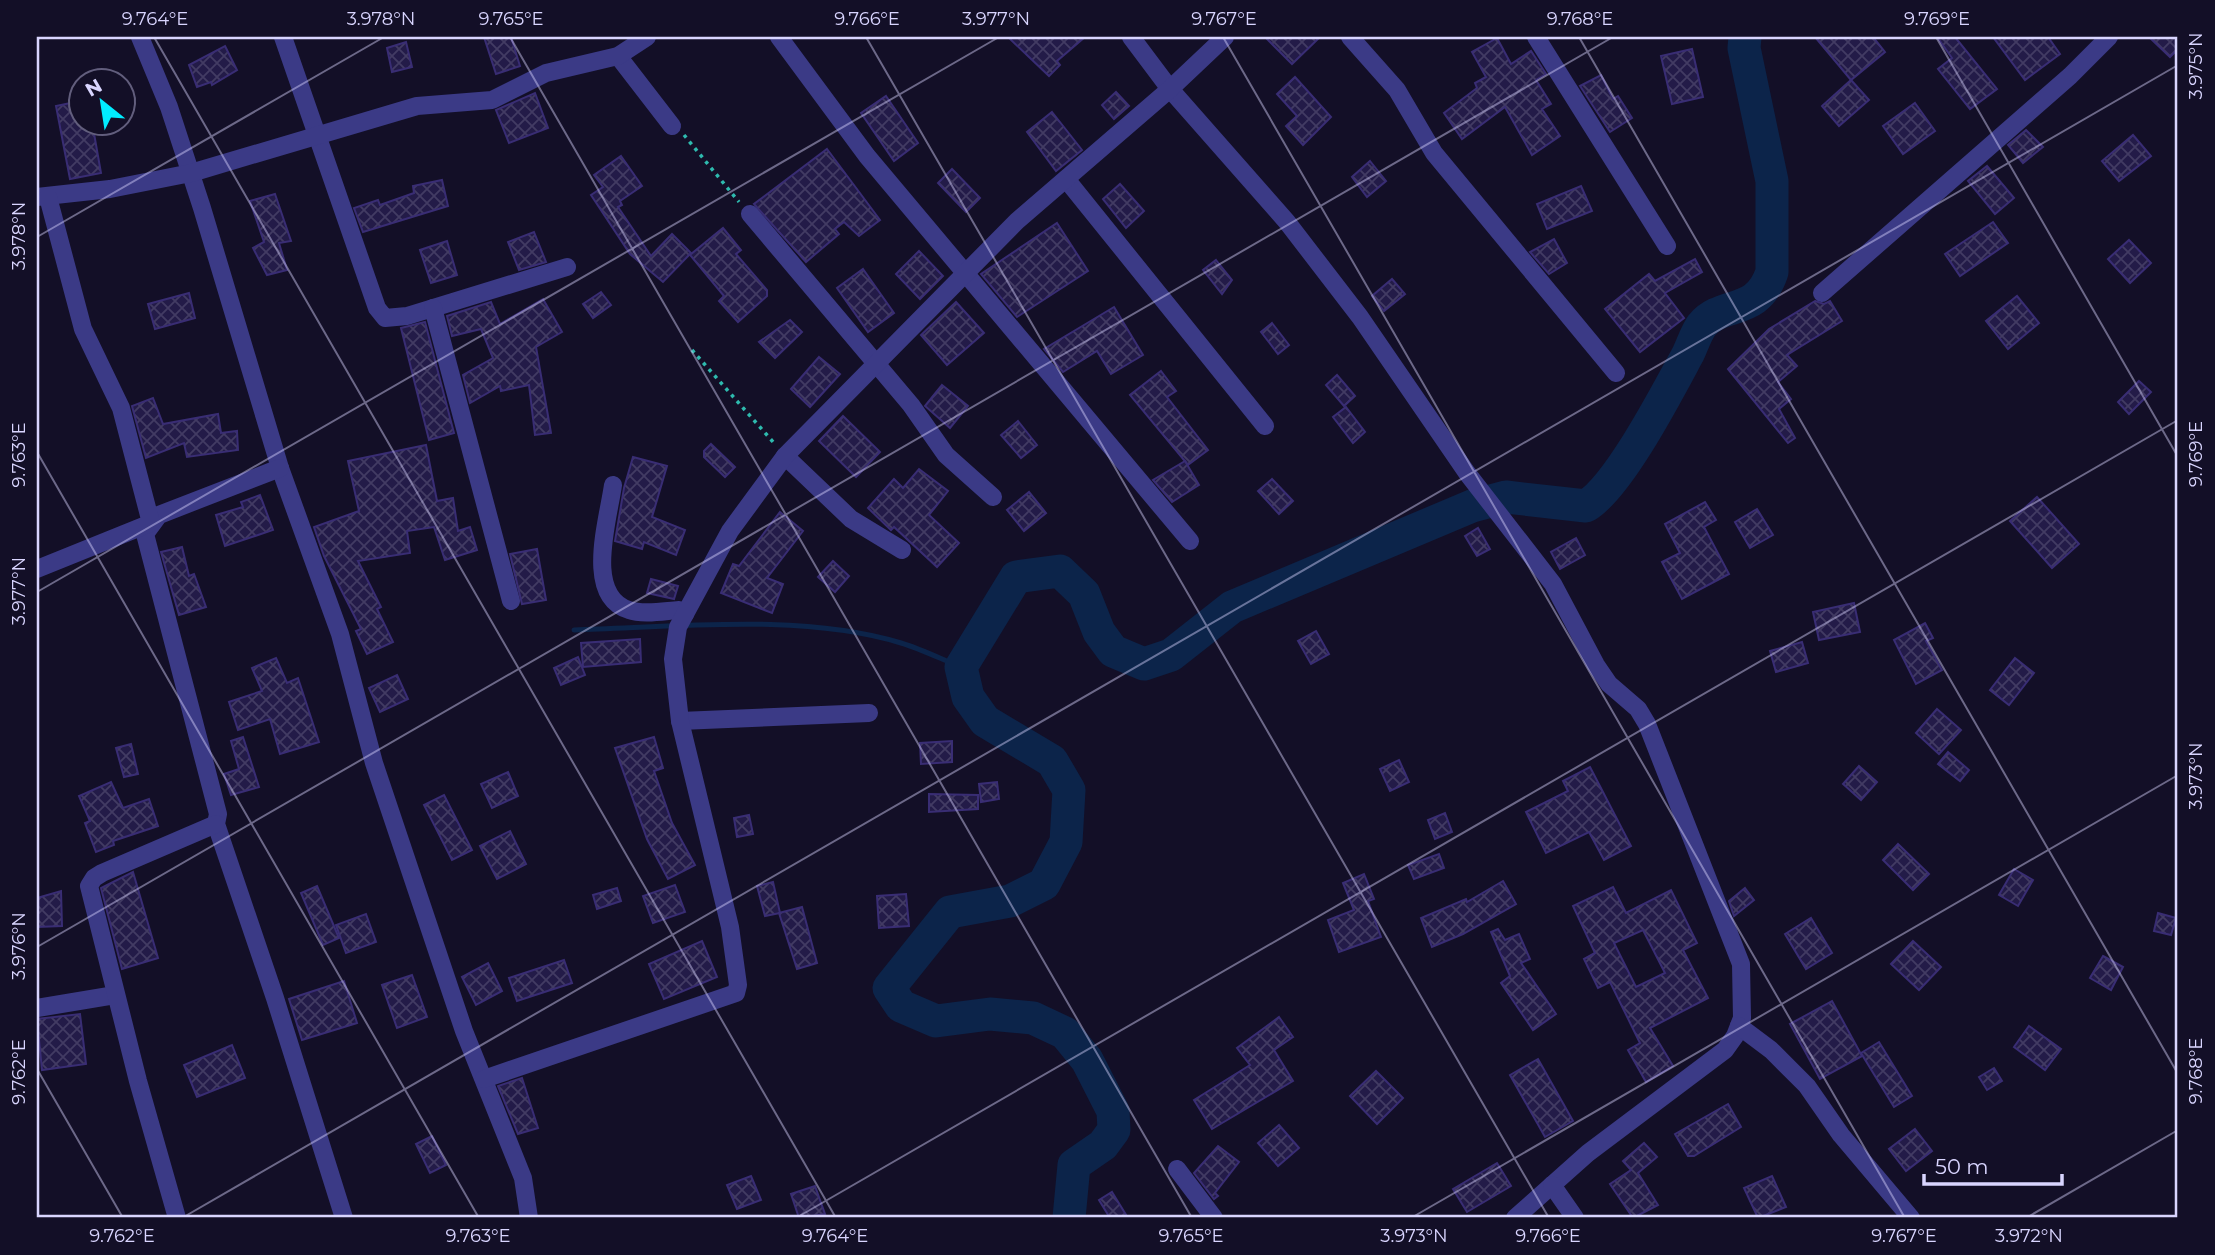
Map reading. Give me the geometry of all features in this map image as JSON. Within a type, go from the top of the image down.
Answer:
[{"type":"street","points":[[140,37],[191,173],[280,468],[340,634],[374,763],[464,1031],[523,1178],[529,1218]]},
{"type":"street","points":[[283,37],[377,308],[385,318],[407,316],[567,267]]},
{"type":"street","points":[[151,523],[121,408],[83,329],[42,197],[191,173],[417,106],[492,100],[546,73],[618,56],[648,37]]},
{"type":"street","points":[[779,37],[867,156],[1191,541]]},
{"type":"street","points":[[1131,37],[1171,89],[1287,222],[1360,317],[1467,473],[1553,584],[1609,684],[1638,709],[1647,724],[1741,964],[1744,1001],[1739,1026],[1725,1050],[1588,1153],[1515,1218]]},
{"type":"street","points":[[484,1079],[726,999],[736,993],[738,985],[730,927],[680,721],[674,636],[685,614],[730,531],[785,456],[963,273],[1226,37]]},
{"type":"street","points":[[1350,37],[1397,90],[1434,152],[1616,373]]},
{"type":"street","points":[[1536,37],[1667,246]]},
{"type":"street","points":[[1822,293],[2070,76],[2109,37]]},
{"type":"street","points":[[618,56],[672,126]]},
{"type":"street","points":[[1066,179],[1265,426]]},
{"type":"street","points":[[750,214],[911,405],[946,455],[993,497]]},
{"type":"street","points":[[433,308],[510,601]]},
{"type":"street","points":[[785,456],[851,519],[902,550]]},
{"type":"street","points":[[280,468],[159,515],[145,534],[218,814],[216,824],[275,998],[344,1218]]},
{"type":"street","points":[[613,485],[601,573],[606,591],[615,605],[633,611],[679,610],[685,614]]},
{"type":"street","points":[[37,569],[151,523]]},
{"type":"street","points":[[680,721],[869,713]]},
{"type":"street","points":[[177,1218],[115,995],[89,886],[94,878],[216,824]]},
{"type":"street","points":[[37,1008],[115,995]]},
{"type":"street","points":[[1739,1026],[1771,1050],[1807,1086],[1841,1135],[1911,1218]]},
{"type":"street","points":[[1177,1169],[1214,1218]]},
{"type":"street","points":[[1552,1185],[1575,1218]]},
{"type":"path","points":[[672,126],[689,138],[750,214]]},
{"type":"path","points":[[692,350],[785,456]]},
{"type":"building","points":[[484,37],[511,37],[520,66],[496,74]]},
{"type":"building","points":[[1008,37],[1085,37],[1057,61],[1060,65],[1049,76]]},
{"type":"building","points":[[1265,37],[1320,37],[1292,64]]},
{"type":"building","points":[[1815,37],[1873,37],[1885,52],[1851,80]]},
{"type":"building","points":[[1937,37],[1955,37],[1997,89],[1970,109],[1938,69],[1952,58]]},
{"type":"building","points":[[1993,37],[2048,37],[2060,54],[2025,80]]},
{"type":"building","points":[[2149,37],[2178,37],[2178,49],[2170,57]]},
{"type":"building","points":[[1497,38],[1511,64],[1531,51],[1546,74],[1536,80],[1551,104],[1542,109],[1560,136],[1532,155],[1505,107],[1462,139],[1444,113],[1477,88],[1475,83],[1486,77],[1472,52]]},
{"type":"building","points":[[406,42],[412,67],[392,72],[387,48]]},
{"type":"building","points":[[225,46],[237,70],[212,85],[211,82],[197,87],[189,65]]},
{"type":"building","points":[[1692,49],[1703,97],[1672,104],[1661,56]]},
{"type":"building","points":[[1601,75],[1613,99],[1618,96],[1632,118],[1610,132],[1580,86]]},
{"type":"building","points":[[1295,77],[1331,117],[1303,145],[1286,126],[1297,116],[1277,94]]},
{"type":"building","points":[[1851,80],[1869,100],[1839,126],[1822,106]]},
{"type":"building","points":[[1116,92],[1129,106],[1114,119],[1102,105]]},
{"type":"building","points":[[535,93],[548,128],[509,143],[496,110]]},
{"type":"building","points":[[886,96],[918,143],[894,161],[861,113]]},
{"type":"building","points":[[1915,103],[1935,131],[1903,154],[1883,126]]},
{"type":"building","points":[[66,104],[66,136],[94,136],[101,173],[70,179],[56,106]]},
{"type":"building","points":[[1052,112],[1082,150],[1056,171],[1027,132]]},
{"type":"building","points":[[2026,130],[2043,147],[2023,163],[2008,145]]},
{"type":"building","points":[[2133,135],[2151,156],[2119,181],[2102,161]]},
{"type":"building","points":[[827,149],[880,220],[859,236],[844,222],[835,229],[839,234],[806,262],[754,204]]},
{"type":"building","points":[[621,156],[642,186],[620,201],[622,205],[618,207],[651,256],[672,234],[691,253],[663,282],[630,254],[591,195],[603,187],[594,175]]},
{"type":"building","points":[[1370,161],[1386,181],[1367,197],[1352,177]]},
{"type":"building","points":[[1987,166],[2014,198],[1995,214],[1968,181]]},
{"type":"building","points":[[952,169],[980,198],[966,212],[938,183]]},
{"type":"building","points":[[442,180],[448,206],[363,232],[354,208],[378,200],[380,205],[414,193],[413,186]]},
{"type":"building","points":[[1120,184],[1144,211],[1126,228],[1103,199]]},
{"type":"building","points":[[1581,186],[1592,211],[1547,229],[1537,204]]},
{"type":"building","points":[[275,194],[291,241],[279,243],[287,270],[267,275],[253,248],[264,242],[250,201]]},
{"type":"building","points":[[1993,222],[2008,243],[1960,276],[1945,254]]},
{"type":"building","points":[[1057,223],[1088,271],[1017,317],[981,274]]},
{"type":"building","points":[[723,228],[741,250],[736,254],[767,290],[767,296],[738,322],[719,301],[724,296],[690,255]]},
{"type":"building","points":[[534,232],[546,262],[519,270],[508,242]]},
{"type":"building","points":[[1554,239],[1567,263],[1549,274],[1530,252]]},
{"type":"building","points":[[2129,240],[2151,263],[2130,283],[2108,259]]},
{"type":"building","points":[[447,241],[457,275],[431,283],[420,250]]},
{"type":"building","points":[[919,251],[943,276],[920,299],[896,274]]},
{"type":"building","points":[[1695,259],[1702,272],[1665,293],[1684,318],[1640,352],[1605,309],[1649,274],[1655,281]]},
{"type":"building","points":[[1216,260],[1232,280],[1222,294],[1203,270]]},
{"type":"building","points":[[863,269],[894,313],[868,332],[837,288]]},
{"type":"building","points":[[1392,279],[1405,294],[1384,311],[1372,296]]},
{"type":"building","points":[[601,292],[611,305],[593,318],[583,304]]},
{"type":"building","points":[[189,293],[195,318],[155,329],[148,304]]},
{"type":"building","points":[[2017,296],[2039,323],[2008,349],[1986,321]]},
{"type":"building","points":[[543,299],[562,332],[536,347],[551,433],[535,435],[529,385],[501,391],[500,386],[470,403],[463,375],[493,358],[481,329],[452,336],[447,316],[491,302],[500,324]]},
{"type":"building","points":[[1815,301],[1824,304],[1830,301],[1842,321],[1787,355],[1797,366],[1778,382],[1791,399],[1779,409],[1795,438],[1788,443],[1728,369],[1769,329]]},
{"type":"building","points":[[956,302],[984,333],[947,365],[921,335]]},
{"type":"building","points":[[1114,307],[1143,355],[1111,374],[1097,351],[1063,372],[1044,349]]},
{"type":"building","points":[[790,320],[802,332],[775,358],[759,342]]},
{"type":"building","points":[[425,322],[454,433],[429,440],[401,328]]},
{"type":"building","points":[[1272,323],[1289,345],[1278,354],[1261,332]]},
{"type":"building","points":[[819,357],[840,374],[810,407],[791,389]]},
{"type":"building","points":[[1161,371],[1176,391],[1167,397],[1208,450],[1188,465],[1130,395]]},
{"type":"building","points":[[1337,375],[1355,396],[1344,406],[1326,385]]},
{"type":"building","points":[[2139,381],[2151,392],[2129,414],[2118,402]]},
{"type":"building","points":[[942,385],[968,406],[950,428],[925,406]]},
{"type":"building","points":[[153,398],[163,424],[218,414],[221,433],[237,431],[238,450],[187,457],[184,443],[146,458],[132,406]]},
{"type":"building","points":[[1346,407],[1365,432],[1353,443],[1333,417]]},
{"type":"building","points":[[843,416],[880,452],[856,477],[819,441]]},
{"type":"building","points":[[1018,421],[1037,445],[1021,458],[1001,435]]},
{"type":"building","points":[[711,444],[735,467],[725,477],[704,457],[704,451]]},
{"type":"building","points":[[426,445],[437,501],[453,498],[458,531],[470,527],[477,550],[445,560],[434,527],[407,531],[410,553],[358,561],[381,607],[377,609],[393,642],[367,654],[356,631],[361,629],[324,556],[314,527],[359,511],[348,461]]},
{"type":"building","points":[[633,457],[667,466],[652,517],[685,530],[676,555],[644,542],[642,549],[615,541],[624,488]]},
{"type":"building","points":[[1185,461],[1199,485],[1172,502],[1153,480]]},
{"type":"building","points":[[919,469],[948,491],[929,515],[959,543],[937,567],[894,527],[891,530],[868,508],[894,479],[903,488]]},
{"type":"building","points":[[1272,479],[1293,501],[1279,514],[1258,491]]},
{"type":"building","points":[[1029,492],[1046,513],[1024,531],[1007,510]]},
{"type":"building","points":[[260,495],[273,530],[225,546],[216,515],[243,507],[241,502]]},
{"type":"building","points":[[2037,497],[2079,544],[2052,568],[2010,521]]},
{"type":"building","points":[[1705,502],[1716,520],[1704,527],[1729,574],[1682,599],[1662,562],[1680,553],[1665,524]]},
{"type":"building","points":[[1757,509],[1773,535],[1750,548],[1735,522]]},
{"type":"building","points":[[780,512],[803,531],[767,578],[783,584],[772,613],[721,593],[733,564],[739,566]]},
{"type":"building","points":[[1478,528],[1490,549],[1477,556],[1465,536]]},
{"type":"building","points":[[1576,538],[1585,555],[1560,569],[1551,552]]},
{"type":"building","points":[[182,547],[189,576],[194,574],[206,607],[179,615],[161,552]]},
{"type":"building","points":[[537,549],[546,600],[522,604],[510,554]]},
{"type":"building","points":[[833,561],[849,576],[835,592],[818,577]]},
{"type":"building","points":[[651,579],[678,586],[674,599],[647,593]]},
{"type":"building","points":[[1854,603],[1860,632],[1819,640],[1813,612]]},
{"type":"building","points":[[1925,623],[1933,638],[1926,641],[1942,670],[1916,684],[1894,640]]},
{"type":"building","points":[[1316,631],[1329,654],[1311,664],[1298,641]]},
{"type":"building","points":[[640,639],[641,662],[583,667],[581,643]]},
{"type":"building","points":[[1802,642],[1808,663],[1776,672],[1770,651]]},
{"type":"building","points":[[578,657],[585,675],[561,685],[554,668]]},
{"type":"building","points":[[276,658],[287,683],[298,678],[319,742],[280,754],[270,719],[238,730],[229,702],[262,691],[252,668]]},
{"type":"building","points":[[2015,658],[2034,673],[2009,705],[1990,690]]},
{"type":"building","points":[[397,675],[408,699],[380,712],[369,688]]},
{"type":"building","points":[[1937,709],[1961,730],[1939,754],[1916,733]]},
{"type":"building","points":[[243,737],[259,787],[231,795],[224,774],[239,769],[231,741]]},
{"type":"building","points":[[654,737],[663,768],[654,771],[672,823],[695,865],[668,879],[647,839],[615,748]]},
{"type":"building","points":[[952,741],[952,762],[921,764],[920,743]]},
{"type":"building","points":[[131,744],[138,774],[124,777],[116,748]]},
{"type":"building","points":[[1948,752],[1969,770],[1960,781],[1938,764]]},
{"type":"building","points":[[1399,760],[1409,782],[1390,791],[1380,769]]},
{"type":"building","points":[[1859,766],[1877,782],[1861,800],[1843,784]]},
{"type":"building","points":[[1590,767],[1631,846],[1604,860],[1589,832],[1546,853],[1526,812],[1568,791],[1563,781]]},
{"type":"building","points":[[508,772],[518,796],[492,808],[481,784]]},
{"type":"building","points":[[111,782],[123,808],[149,799],[158,826],[113,841],[114,845],[96,852],[85,823],[90,821],[79,796]]},
{"type":"building","points":[[997,782],[999,799],[981,802],[979,784]]},
{"type":"building","points":[[929,794],[978,795],[978,809],[929,812]]},
{"type":"building","points":[[444,795],[472,850],[452,860],[424,805]]},
{"type":"building","points":[[1445,813],[1452,832],[1435,839],[1428,820]]},
{"type":"building","points":[[749,815],[753,834],[737,837],[734,818]]},
{"type":"building","points":[[510,831],[526,864],[497,879],[480,846]]},
{"type":"building","points":[[1898,844],[1929,874],[1913,890],[1883,860]]},
{"type":"building","points":[[1439,854],[1444,868],[1414,879],[1408,865]]},
{"type":"building","points":[[2014,869],[2033,880],[2018,906],[1999,895]]},
{"type":"building","points":[[133,872],[158,958],[122,969],[101,888]]},
{"type":"building","points":[[1364,874],[1374,899],[1368,901],[1381,937],[1339,952],[1328,920],[1354,910],[1343,883]]},
{"type":"building","points":[[1503,881],[1516,904],[1463,934],[1432,947],[1421,918],[1466,899],[1467,902]]},
{"type":"building","points":[[773,882],[780,913],[765,916],[757,886]]},
{"type":"building","points":[[675,885],[685,912],[653,923],[643,896]]},
{"type":"building","points":[[317,886],[339,938],[323,945],[301,893]]},
{"type":"building","points":[[1613,887],[1626,913],[1671,890],[1697,943],[1683,950],[1708,998],[1650,1028],[1673,1066],[1646,1082],[1628,1050],[1640,1043],[1610,982],[1598,988],[1584,959],[1595,953],[1573,906]],"holes":[[[1643,930],[1665,973],[1636,987],[1614,943]]]},
{"type":"building","points":[[617,888],[621,901],[597,909],[593,895]]},
{"type":"building","points":[[1745,888],[1754,900],[1734,916],[1729,901]]},
{"type":"building","points":[[61,891],[62,926],[37,927],[37,898]]},
{"type":"building","points":[[906,894],[909,926],[879,928],[877,896]]},
{"type":"building","points":[[802,907],[817,963],[797,969],[779,913]]},
{"type":"building","points":[[2158,913],[2176,918],[2171,935],[2154,931]]},
{"type":"building","points":[[366,914],[376,942],[346,953],[336,925]]},
{"type":"building","points":[[1811,918],[1832,953],[1806,969],[1785,934]]},
{"type":"building","points":[[1498,929],[1505,940],[1519,934],[1530,959],[1521,963],[1556,1014],[1533,1030],[1501,983],[1510,976],[1491,932]]},
{"type":"building","points":[[702,941],[717,977],[664,999],[649,964]]},
{"type":"building","points":[[1913,941],[1941,967],[1919,990],[1891,964]]},
{"type":"building","points":[[2103,956],[2123,967],[2111,990],[2090,978]]},
{"type":"building","points":[[564,960],[572,983],[517,1001],[509,978]]},
{"type":"building","points":[[488,963],[502,991],[476,1005],[462,977]]},
{"type":"building","points":[[412,975],[427,1017],[397,1028],[382,985]]},
{"type":"building","points":[[344,981],[357,1023],[302,1040],[289,999]]},
{"type":"building","points":[[1832,1001],[1862,1056],[1820,1079],[1790,1024]]},
{"type":"building","points":[[80,1014],[86,1064],[42,1070],[37,1019]]},
{"type":"building","points":[[1279,1017],[1293,1037],[1274,1050],[1293,1081],[1212,1129],[1194,1100],[1250,1065],[1237,1048]]},
{"type":"building","points":[[2029,1026],[2061,1049],[2045,1070],[2014,1047]]},
{"type":"building","points":[[1879,1042],[1912,1096],[1894,1107],[1861,1053]]},
{"type":"building","points":[[232,1045],[245,1078],[197,1097],[184,1065]]},
{"type":"building","points":[[1538,1059],[1573,1121],[1545,1137],[1510,1075]]},
{"type":"building","points":[[1994,1068],[2002,1081],[1987,1090],[1979,1077]]},
{"type":"building","points":[[1376,1071],[1403,1098],[1377,1124],[1350,1096]]},
{"type":"building","points":[[522,1078],[538,1128],[518,1134],[498,1086]]},
{"type":"building","points":[[1728,1104],[1741,1127],[1694,1156],[1688,1156],[1675,1134]]},
{"type":"building","points":[[1279,1125],[1299,1148],[1278,1166],[1258,1143]]},
{"type":"building","points":[[1915,1129],[1932,1151],[1906,1171],[1889,1149]]},
{"type":"building","points":[[432,1136],[446,1165],[430,1173],[416,1144]]},
{"type":"building","points":[[1644,1143],[1657,1157],[1638,1173],[1658,1205],[1633,1218],[1610,1184],[1631,1170],[1623,1161]]},
{"type":"building","points":[[1218,1146],[1239,1162],[1215,1193],[1218,1196],[1214,1199],[1194,1173]]},
{"type":"building","points":[[1497,1163],[1511,1186],[1467,1212],[1453,1189]]},
{"type":"building","points":[[751,1176],[761,1200],[737,1209],[727,1185]]},
{"type":"building","points":[[1772,1176],[1786,1207],[1758,1218],[1744,1188]]},
{"type":"building","points":[[815,1186],[825,1214],[799,1218],[791,1194]]},
{"type":"building","points":[[1112,1192],[1128,1218],[1110,1218],[1099,1200]]},
{"type":"waterway","points":[[1069,1218],[1074,1165],[1103,1145],[1114,1130],[1113,1111],[1087,1060],[1065,1033],[1033,1018],[990,1014],[936,1021],[901,1006],[889,988],[950,912],[1010,901],[1044,884],[1066,842],[1069,790],[1052,761],[985,721],[968,697],[961,667],[1016,577],[1060,571],[1084,594],[1099,632],[1113,651],[1144,664],[1171,655],[1232,607],[1472,506],[1506,497],[1586,506],[1599,495],[1628,459],[1668,391],[1702,325],[1710,317],[1758,296],[1772,272],[1772,181],[1744,48],[1745,37]]},
{"type":"waterway","points":[[574,630],[739,624],[823,628],[901,643],[961,667]]}]
